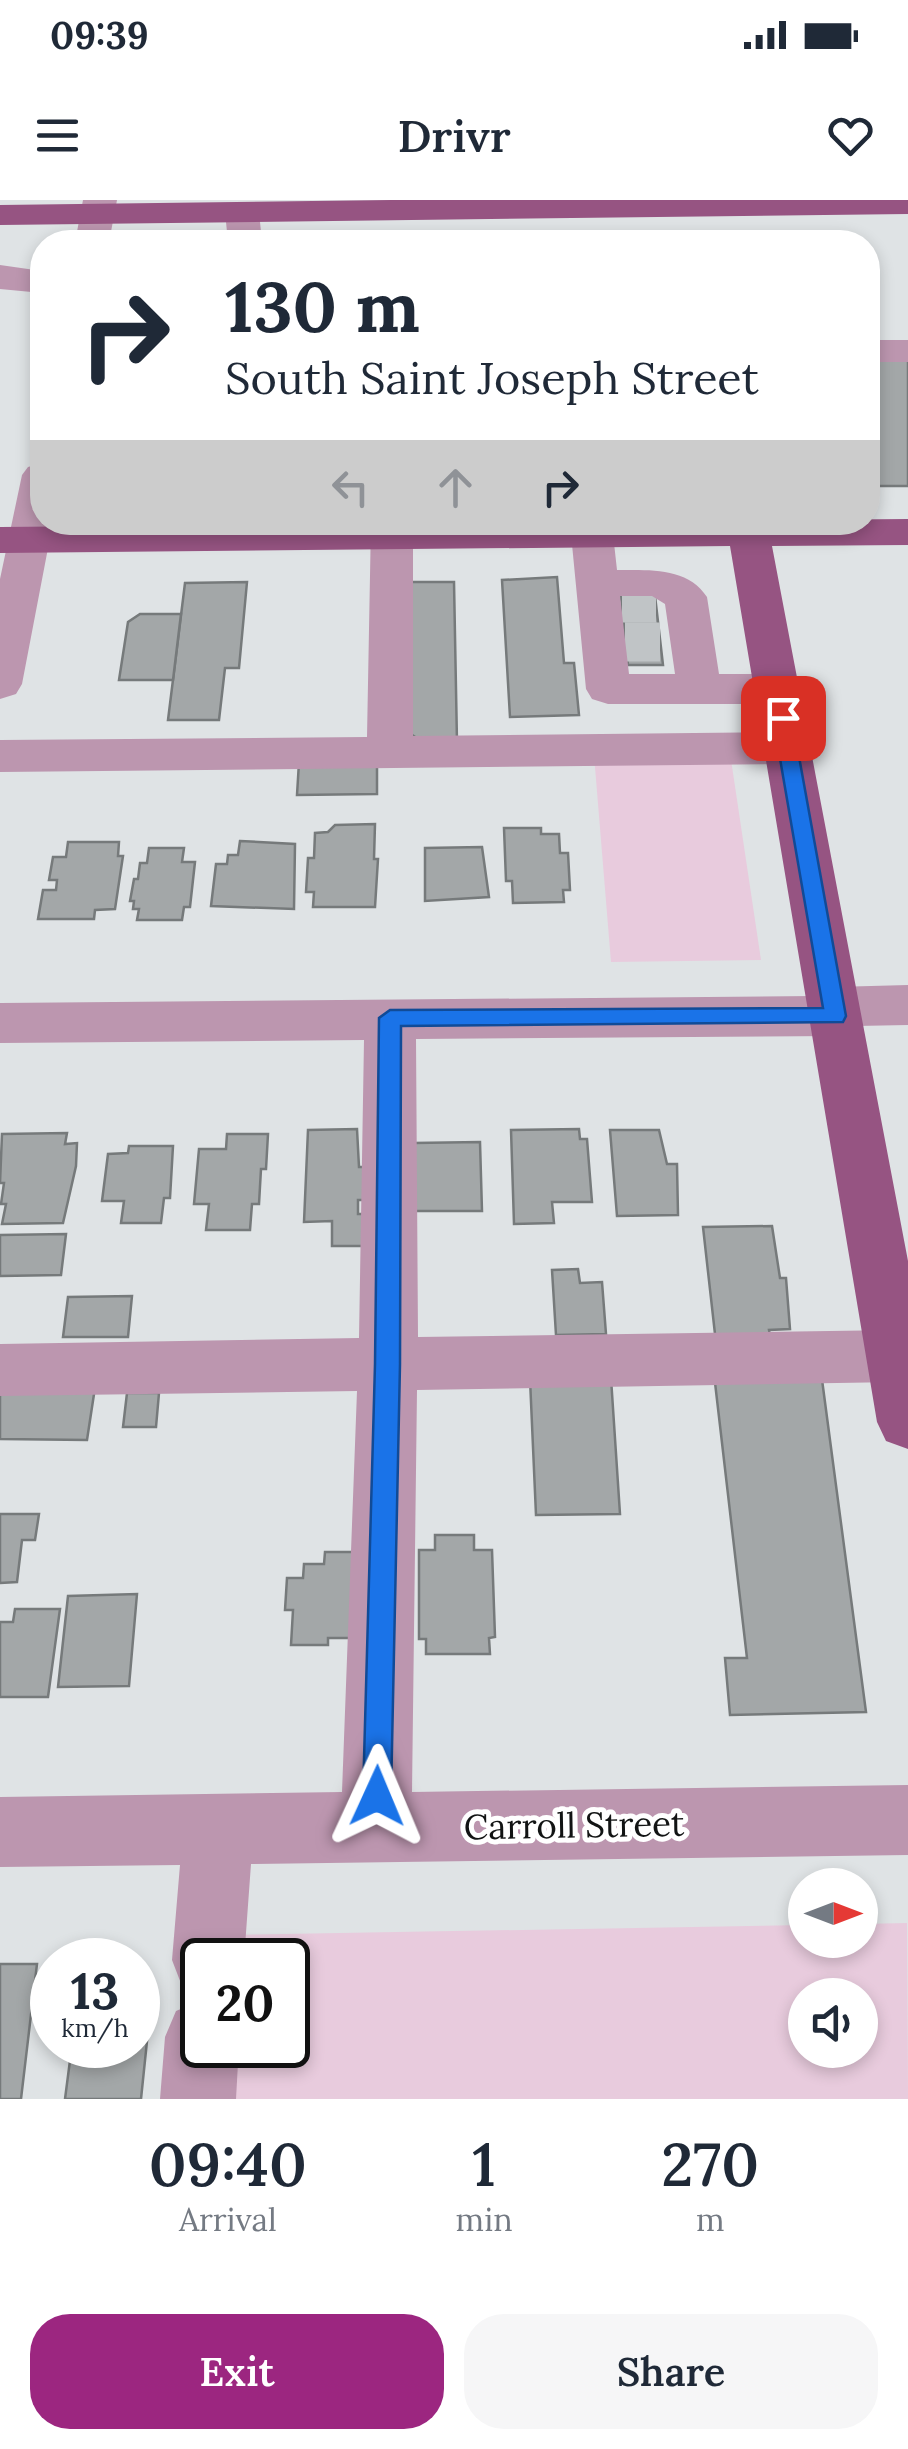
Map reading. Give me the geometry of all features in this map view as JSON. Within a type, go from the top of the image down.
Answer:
[{"type":"main road","points":[[0,215],[244,227],[690,203],[908,204]]},
{"type":"main road","points":[[690,203],[695,230]]},
{"type":"main road","points":[[880,531],[908,532]]},
{"type":"main road","points":[[14,540],[186,535]]},
{"type":"main road","points":[[749,535],[908,1422]]},
{"type":"street","points":[[880,351],[908,350]]},
{"type":"street","points":[[0,684],[14,540],[30,503]]},
{"type":"street","points":[[390,752],[392,535]]},
{"type":"street","points":[[593,535],[639,620],[699,689]]},
{"type":"street","points":[[639,620],[608,689],[778,689]]},
{"type":"street","points":[[0,756],[787,748]]},
{"type":"street","points":[[0,1023],[834,1011],[908,1005]]},
{"type":"street","points":[[376,1828],[388,1364],[390,1018]]},
{"type":"street","points":[[0,1370],[897,1356]]},
{"type":"street","name":"Carroll Street","points":[[0,1832],[908,1820]]},
{"type":"street","points":[[210,1938],[218,1830]]},
{"type":"street","points":[[198,2099],[200,2068]]},
{"type":"shaded area","points":[[730,753],[761,960],[611,962],[594,755]]},
{"type":"shaded area","points":[[907,1923],[908,2099],[218,2099],[220,2068],[310,2068],[310,1938],[227,1938],[788,1925],[788,1958],[878,1958],[878,1924]]},
{"type":"building","points":[[880,357],[908,357],[908,486],[880,486]]},
{"type":"building","points":[[557,577],[564,663],[574,663],[579,715],[510,717],[502,580]]},
{"type":"building","points":[[247,582],[239,668],[225,668],[219,720],[168,720],[185,583]]},
{"type":"building","points":[[403,582],[454,582],[457,743],[424,743],[402,728]]},
{"type":"building","points":[[620,587],[654,587],[663,665],[628,665]]},
{"type":"building","points":[[140,614],[181,614],[173,680],[119,680],[128,622]]},
{"type":"building","points":[[299,762],[377,762],[377,794],[297,795]]},
{"type":"building","points":[[375,824],[375,907],[313,907],[314,892],[306,892],[308,858],[314,858],[315,833],[328,832],[335,825]]},
{"type":"building","points":[[504,828],[541,828],[541,834],[559,834],[560,853],[568,853],[570,890],[563,890],[564,902],[513,903],[512,881],[506,881]]},
{"type":"building","points":[[240,841],[295,844],[294,909],[211,906],[216,864],[227,864],[228,855],[238,855]]},
{"type":"building","points":[[68,842],[119,842],[118,856],[123,856],[115,909],[95,910],[94,919],[38,919],[43,890],[56,890],[57,880],[49,880],[53,857],[66,857]]},
{"type":"building","points":[[482,847],[489,897],[425,901],[425,848]]},
{"type":"building","points":[[149,848],[184,848],[182,862],[195,862],[190,907],[184,907],[182,920],[137,920],[139,909],[133,909],[134,901],[130,901],[134,879],[138,879],[140,863],[147,863]]},
{"type":"building","points":[[357,1129],[359,1167],[368,1167],[368,1200],[358,1200],[358,1214],[373,1214],[373,1246],[332,1246],[332,1221],[304,1222],[308,1130]]},
{"type":"building","points":[[579,1129],[580,1139],[587,1139],[592,1202],[552,1202],[554,1223],[514,1224],[511,1130]]},
{"type":"building","points":[[610,1130],[659,1130],[667,1164],[677,1164],[678,1215],[617,1216]]},
{"type":"building","points":[[67,1133],[65,1144],[77,1143],[76,1166],[63,1223],[2,1224],[6,1204],[1,1204],[2,1134]]},
{"type":"building","points":[[227,1134],[268,1134],[266,1169],[261,1169],[259,1204],[252,1204],[250,1230],[206,1230],[209,1204],[194,1204],[199,1149],[226,1149]]},
{"type":"building","points":[[480,1142],[482,1211],[413,1211],[414,1143]]},
{"type":"building","points":[[129,1146],[173,1146],[170,1198],[164,1198],[161,1223],[121,1223],[124,1201],[102,1201],[108,1154],[128,1153]]},
{"type":"building","points":[[772,1226],[780,1278],[786,1278],[790,1329],[769,1330],[771,1342],[716,1343],[703,1227]]},
{"type":"building","points":[[66,1234],[61,1275],[0,1276],[0,1235]]},
{"type":"building","points":[[578,1269],[580,1283],[602,1282],[606,1334],[556,1335],[552,1270]]},
{"type":"building","points":[[132,1296],[128,1337],[63,1337],[68,1297]]},
{"type":"building","points":[[821,1372],[866,1712],[730,1715],[725,1658],[747,1658],[714,1374]]},
{"type":"building","points":[[611,1378],[620,1514],[536,1515],[530,1379]]},
{"type":"building","points":[[96,1381],[87,1440],[0,1439],[0,1387]]},
{"type":"building","points":[[127,1393],[159,1393],[156,1427],[123,1427]]},
{"type":"building","points":[[0,1514],[39,1514],[35,1540],[22,1540],[17,1582],[0,1583]]},
{"type":"building","points":[[435,1535],[474,1535],[474,1550],[492,1550],[495,1637],[489,1638],[490,1654],[426,1654],[426,1639],[419,1639],[419,1550],[435,1550]]},
{"type":"building","points":[[325,1552],[357,1552],[355,1638],[328,1638],[328,1645],[291,1645],[293,1610],[285,1610],[287,1578],[303,1578],[304,1564],[324,1564]]},
{"type":"building","points":[[137,1594],[129,1686],[58,1687],[68,1596]]},
{"type":"building","points":[[15,1609],[60,1609],[48,1697],[0,1697],[0,1622],[13,1622]]},
{"type":"building","points":[[0,1964],[30,1964],[30,2023],[21,2099],[0,2099]]},
{"type":"building","points":[[69,2068],[144,2068],[141,2099],[65,2099]]},
{"type":"tunnel","points":[[622,603],[656,603]]},
{"type":"tunnel","points":[[625,642],[660,642]]},
{"type":"route","points":[[377,1796],[388,1364],[390,1018],[835,1016],[783,718]]}]
